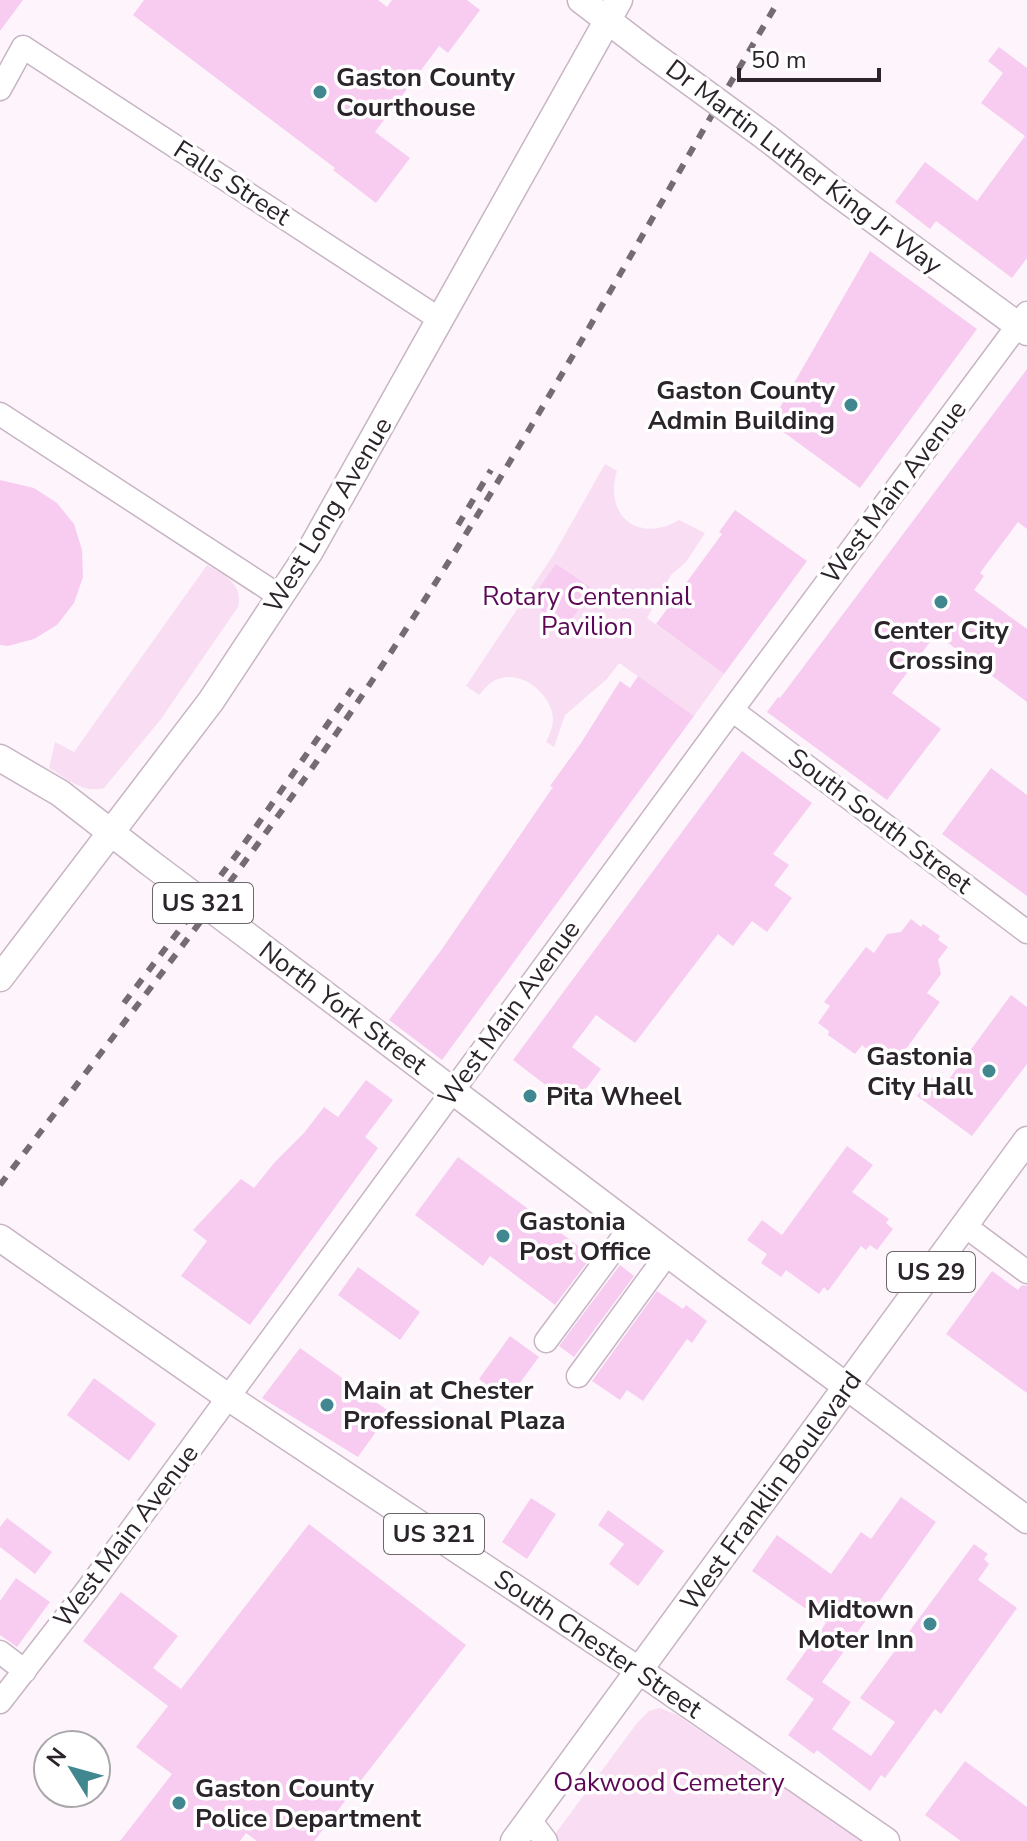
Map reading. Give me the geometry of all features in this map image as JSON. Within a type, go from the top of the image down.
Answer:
[{"type":"main road","name":"Dr Martin Luther King Jr Way","points":[[581,0],[613,10],[649,52],[833,190],[1024,323]]},
{"type":"main road","name":"West Long Avenue","points":[[0,978],[211,701],[281,597],[337,505],[613,10]]},
{"type":"main road","name":"North York Street","points":[[0,758],[60,793],[452,1091]]},
{"type":"main road","name":"US 321","points":[[452,1091],[1027,1520]]},
{"type":"main road","name":"West Franklin Boulevard","points":[[530,1834],[640,1671],[1027,1140]]},
{"type":"main road","name":"US 321","points":[[10,1244],[228,1397]]},
{"type":"main road","name":"South Chester Street","points":[[228,1397],[640,1671],[883,1840]]},
{"type":"street","name":"Falls Street","points":[[0,89],[23,47],[441,320]]},
{"type":"street","name":"West Main Avenue","points":[[0,1702],[732,710],[1024,323]]},
{"type":"street","points":[[0,414],[281,597]]},
{"type":"street","name":"South South Street","points":[[732,710],[1027,932]]},
{"type":"street","points":[[546,1341],[632,1225]]},
{"type":"street","points":[[965,1226],[1027,1272]]},
{"type":"street","points":[[578,1376],[668,1253]]},
{"type":"street","points":[[0,1652],[25,1671]]},
{"type":"green space","name":"Rotary Centennial Pavilion","points":[[605,464],[617,471],[615,501],[628,521],[650,529],[679,520],[705,533],[686,562],[671,575],[647,618],[724,674],[694,716],[619,663],[607,679],[565,715],[554,747],[546,742],[553,718],[551,708],[531,684],[512,677],[502,678],[490,683],[479,695],[466,686],[554,554]]},
{"type":"green space","points":[[207,565],[235,586],[238,607],[161,719],[104,788],[82,787],[49,768],[55,742],[74,752]]},
{"type":"green space","name":"Oakwood Cemetery","points":[[660,1708],[677,1715],[862,1841],[550,1841],[637,1723],[649,1711]]},
{"type":"building","points":[[0,0],[23,0],[0,31]]},
{"type":"building","name":"Gaston County Courthouse","points":[[144,0],[378,0],[387,7],[392,0],[467,0],[480,10],[448,53],[439,46],[375,132],[410,158],[376,203],[333,170],[335,168],[133,15]]},
{"type":"building","points":[[999,47],[1027,68],[1027,258],[1012,278],[936,221],[930,229],[895,202],[925,162],[977,201],[1025,136],[981,103],[1003,73],[988,61]]},
{"type":"building","name":"Gaston County Admin Building","points":[[870,251],[977,329],[860,488],[771,423]]},
{"type":"building","points":[[1027,369],[1027,529],[1018,522],[980,573],[984,576],[974,590],[1027,629],[1027,702],[936,634],[892,693],[941,729],[887,800],[767,712]]},
{"type":"building","points":[[0,480],[34,488],[57,503],[74,524],[82,550],[83,577],[74,603],[57,625],[34,639],[8,646],[0,645]]},
{"type":"building","points":[[735,510],[807,561],[724,674],[656,624],[722,534],[719,532]]},
{"type":"building","name":"Rotary Centennial Pavilion","points":[[556,564],[593,589],[566,627],[529,602]]},
{"type":"building","points":[[638,676],[694,716],[442,1060],[389,1020],[442,949],[553,787],[550,786],[620,681],[630,688]]},
{"type":"building","points":[[742,751],[812,803],[773,854],[789,865],[774,885],[792,898],[767,932],[752,921],[733,946],[718,934],[635,1043],[596,1015],[572,1047],[601,1069],[573,1106],[513,1060]]},
{"type":"building","points":[[991,768],[1027,795],[1027,896],[942,834]]},
{"type":"building","points":[[911,919],[940,936],[938,940],[948,947],[938,960],[941,974],[927,993],[940,1002],[901,1056],[882,1045],[874,1055],[862,1045],[855,1054],[828,1035],[829,1031],[818,1023],[830,1006],[824,1002],[866,947],[874,953],[887,934],[901,932]]},
{"type":"building","name":"Gastonia City Hall","points":[[1011,995],[1027,1007],[1027,1064],[972,1136],[917,1096],[931,1077],[944,1086]]},
{"type":"building","points":[[366,1080],[393,1100],[365,1137],[378,1148],[250,1325],[181,1276],[207,1241],[193,1230],[241,1179],[254,1188],[324,1107],[338,1117]]},
{"type":"building","points":[[847,1146],[873,1165],[852,1192],[889,1219],[886,1223],[893,1229],[877,1250],[870,1245],[866,1250],[861,1246],[828,1291],[824,1287],[819,1294],[786,1270],[781,1277],[761,1263],[767,1254],[747,1240],[762,1220],[782,1235]]},
{"type":"building","name":"Gastonia Post Office","points":[[458,1157],[592,1256],[555,1305],[490,1256],[483,1266],[415,1215]]},
{"type":"building","points":[[620,1265],[634,1276],[574,1357],[559,1346]]},
{"type":"building","points":[[358,1267],[420,1312],[400,1340],[338,1295]]},
{"type":"building","points":[[992,1271],[1018,1290],[1022,1285],[1027,1286],[1027,1393],[946,1334]]},
{"type":"building","points":[[657,1291],[683,1309],[686,1305],[707,1321],[692,1343],[687,1339],[643,1401],[627,1390],[620,1400],[592,1381]]},
{"type":"building","points":[[510,1336],[539,1357],[507,1400],[479,1379]]},
{"type":"building","name":"Main at Chester Professional Plaza","points":[[300,1348],[390,1412],[358,1457],[262,1398]]},
{"type":"building","points":[[94,1378],[156,1424],[129,1461],[67,1415]]},
{"type":"building","points":[[901,1497],[936,1522],[822,1682],[851,1702],[832,1729],[871,1756],[895,1722],[860,1698],[974,1544],[988,1554],[984,1559],[989,1564],[978,1580],[1017,1608],[941,1714],[935,1709],[885,1778],[881,1775],[870,1791],[817,1750],[814,1754],[788,1735],[814,1699],[786,1679],[826,1623],[752,1571],[777,1535],[831,1574],[861,1532],[871,1539]]},
{"type":"building","points":[[531,1498],[556,1514],[527,1559],[502,1542]]},
{"type":"building","points":[[608,1510],[664,1551],[638,1586],[609,1564],[624,1544],[598,1525]]},
{"type":"building","points":[[7,1518],[52,1552],[35,1574],[0,1547],[0,1527]]},
{"type":"building","points":[[309,1524],[466,1645],[314,1841],[257,1841],[246,1833],[240,1841],[120,1841],[172,1774],[136,1747],[168,1706],[83,1641],[121,1592],[178,1636],[153,1668],[181,1689]]},
{"type":"building","points":[[16,1578],[50,1602],[17,1647],[0,1635],[0,1601]]},
{"type":"building","points":[[965,1761],[1027,1807],[1027,1841],[961,1841],[925,1815]]},
{"type":"railway","points":[[0,1185],[261,840],[408,626],[551,393],[779,0]]},
{"type":"railway","points":[[458,525],[491,470]]},
{"type":"railway","points":[[124,1003],[237,854],[352,689]]},
{"type":"place","name":"Gaston County Courthouse","points":[[320,92]]},
{"type":"place","name":"Gaston County Admin Building","points":[[851,405]]},
{"type":"place","name":"Center City Crossing","points":[[941,602]]},
{"type":"place","name":"Gastonia City Hall","points":[[989,1071]]},
{"type":"place","name":"Pita Wheel","points":[[530,1096]]},
{"type":"place","name":"Gastonia Post Office","points":[[503,1236]]},
{"type":"place","name":"Main at Chester Professional Plaza","points":[[327,1405]]},
{"type":"place","name":"Midtown Moter Inn","points":[[930,1624]]},
{"type":"place","name":"Gaston County Police Department","points":[[179,1803]]}]
